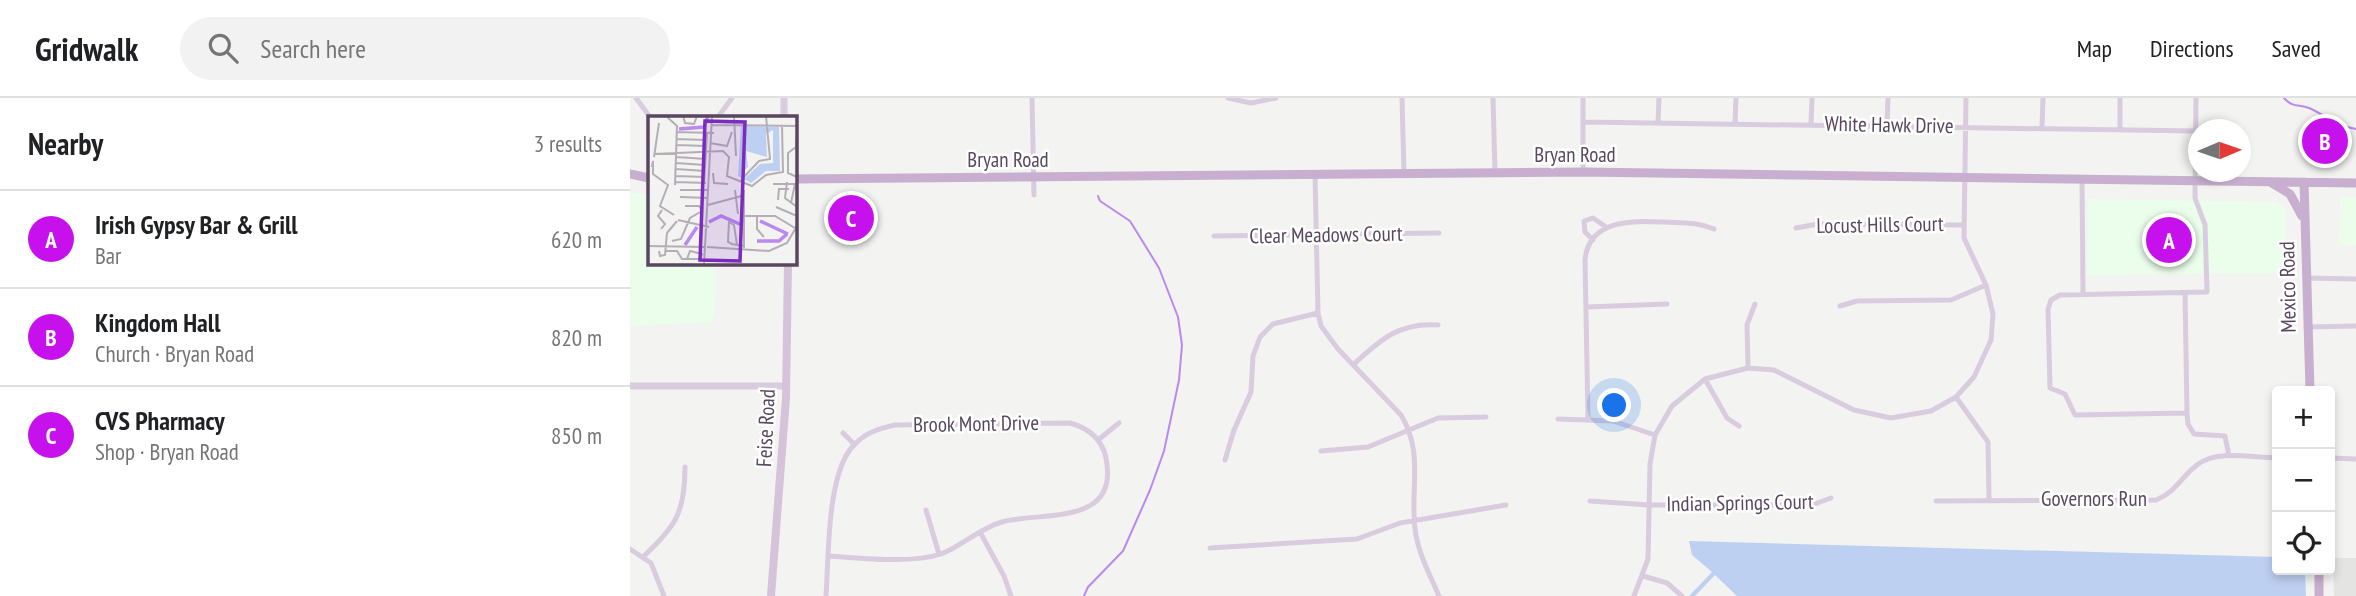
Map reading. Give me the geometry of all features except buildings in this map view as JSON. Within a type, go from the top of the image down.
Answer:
[{"type":"main road","name":"Bryan Road","points":[[796,180],[1495,173],[2188,180]]},
{"type":"main road","points":[[630,174],[648,178]]},
{"type":"main road","name":"Bryan Road","points":[[2251,181],[2356,183]]},
{"type":"main road","points":[[2269,181],[2290,194],[2305,221]]},
{"type":"main road","name":"Mexico Road","points":[[2304,182],[2310,386]]},
{"type":"main road","name":"Feise Road","points":[[771,596],[786,386],[788,264]]},
{"type":"main road","points":[[2319,575],[2319,596]]},
{"type":"street","points":[[636,98],[649,116]]},
{"type":"street","points":[[719,116],[732,98]]},
{"type":"street","points":[[1032,98],[1034,195]]},
{"type":"street","points":[[1228,98],[1251,103],[1276,98]]},
{"type":"street","points":[[1402,98],[1404,174]]},
{"type":"street","points":[[1493,98],[1495,173]]},
{"type":"street","points":[[1583,98],[1583,173]]},
{"type":"street","points":[[1658,122],[1659,98]]},
{"type":"street","points":[[1735,124],[1736,98]]},
{"type":"street","points":[[1811,124],[1812,98]]},
{"type":"street","points":[[1887,126],[1888,98]]},
{"type":"street","points":[[1634,596],[1643,576],[1649,545],[1649,505],[1655,435],[1680,397],[1705,379],[1727,371],[1748,368],[1783,372],[1854,410],[1884,418],[1926,413],[1956,397],[1974,377],[1991,340],[1993,314],[1986,285],[1968,250],[1964,225],[1966,98]]},
{"type":"street","points":[[2042,127],[2043,98]]},
{"type":"street","points":[[2120,98],[2120,129]]},
{"type":"street","points":[[2195,119],[2196,98]]},
{"type":"street","name":"White Hawk Drive","points":[[1583,122],[2188,131]]},
{"type":"street","points":[[1315,175],[1318,313],[1327,335],[1401,415],[1409,429],[1416,460],[1414,522],[1418,543],[1439,596]]},
{"type":"street","points":[[2082,179],[2083,294]]},
{"type":"street","points":[[2196,182],[2195,198],[2205,224],[2207,292]]},
{"type":"street","points":[[1593,240],[1585,232],[1584,221],[1592,218],[1606,227]]},
{"type":"street","points":[[1588,419],[1586,255],[1593,240],[1606,227],[1623,221],[1702,223],[1714,229]]},
{"type":"street","name":"Locust Hills Court","points":[[1796,228],[1818,224],[1964,225]]},
{"type":"street","name":"Clear Meadows Court","points":[[1213,236],[1439,233]]},
{"type":"street","points":[[2306,278],[2356,279]]},
{"type":"street","points":[[1840,306],[1857,301],[1951,300],[1986,285]]},
{"type":"street","points":[[2187,413],[2075,415],[2065,394],[2053,392],[2049,306],[2056,296],[2216,291]]},
{"type":"street","points":[[2185,293],[2188,424],[2194,434],[2225,436],[2229,456]]},
{"type":"street","points":[[1586,307],[1667,304]]},
{"type":"street","points":[[1748,368],[1747,325],[1755,304]]},
{"type":"street","points":[[1225,460],[1234,430],[1251,392],[1253,356],[1260,337],[1273,324],[1318,313]]},
{"type":"street","points":[[1354,364],[1393,331],[1409,325],[1438,325]]},
{"type":"street","points":[[2306,327],[2356,326]]},
{"type":"street","points":[[1705,379],[1727,418],[1739,426]]},
{"type":"street","points":[[630,386],[786,386]]},
{"type":"street","points":[[1956,397],[1988,442],[1989,498]]},
{"type":"street","points":[[1321,451],[1358,450],[1438,418],[1486,417]]},
{"type":"street","points":[[1558,419],[1613,421],[1655,435]]},
{"type":"street","points":[[829,556],[919,558],[939,554],[980,532],[1010,520],[1069,515],[1094,502],[1101,494],[1108,466],[1105,450],[1098,440],[1119,422]]},
{"type":"street","name":"Brook Mont Drive","points":[[854,444],[876,430],[895,425],[1070,423],[1090,432],[1098,440]]},
{"type":"street","points":[[827,596],[835,491],[843,462],[854,444],[843,433]]},
{"type":"street","name":"Governors Run","points":[[1936,501],[1989,498],[2156,500],[2176,489],[2199,462],[2229,456],[2272,458]]},
{"type":"street","points":[[2335,458],[2356,459]]},
{"type":"street","points":[[644,556],[679,517],[685,492],[685,467]]},
{"type":"street","name":"Indian Springs Court","points":[[1590,500],[1649,505],[1812,505],[1831,498]]},
{"type":"street","points":[[1210,548],[1357,539],[1414,522],[1506,505]]},
{"type":"street","points":[[926,510],[939,554]]},
{"type":"street","points":[[980,532],[1004,576],[1011,596]]},
{"type":"street","points":[[630,549],[644,556],[654,566],[664,596]]},
{"type":"street","points":[[1643,576],[1667,583],[1682,596]]},
{"type":"shaded area","points":[[630,193],[648,195],[648,264],[716,266],[715,316],[710,322],[630,326]]},
{"type":"shaded area","points":[[2340,197],[2356,197],[2356,245],[2339,245]]},
{"type":"shaded area","points":[[2088,199],[2275,202],[2285,207],[2285,273],[2087,275]]},
{"type":"shaded area","points":[[1689,541],[2272,557],[2272,575],[2305,575],[2306,596],[1737,596],[1715,575],[1695,596],[1689,596],[1712,572],[1692,555]]},
{"type":"shaded area","points":[[2335,558],[2356,558],[2356,596],[2334,596]]},
{"type":"waterway","points":[[2284,98],[2293,105],[2309,108],[2336,123],[2356,129]]},
{"type":"waterway","points":[[1084,596],[1088,587],[1123,551],[1150,490],[1164,451],[1179,380],[1182,345],[1178,317],[1159,268],[1130,221],[1100,201],[1098,196]]},
{"type":"place","name":"Kingdom Hall","points":[[2325,141]]},
{"type":"place","name":"CVS Pharmacy","points":[[851,218]]},
{"type":"place","name":"Irish Gypsy Bar & Grill","points":[[2169,240]]}]
